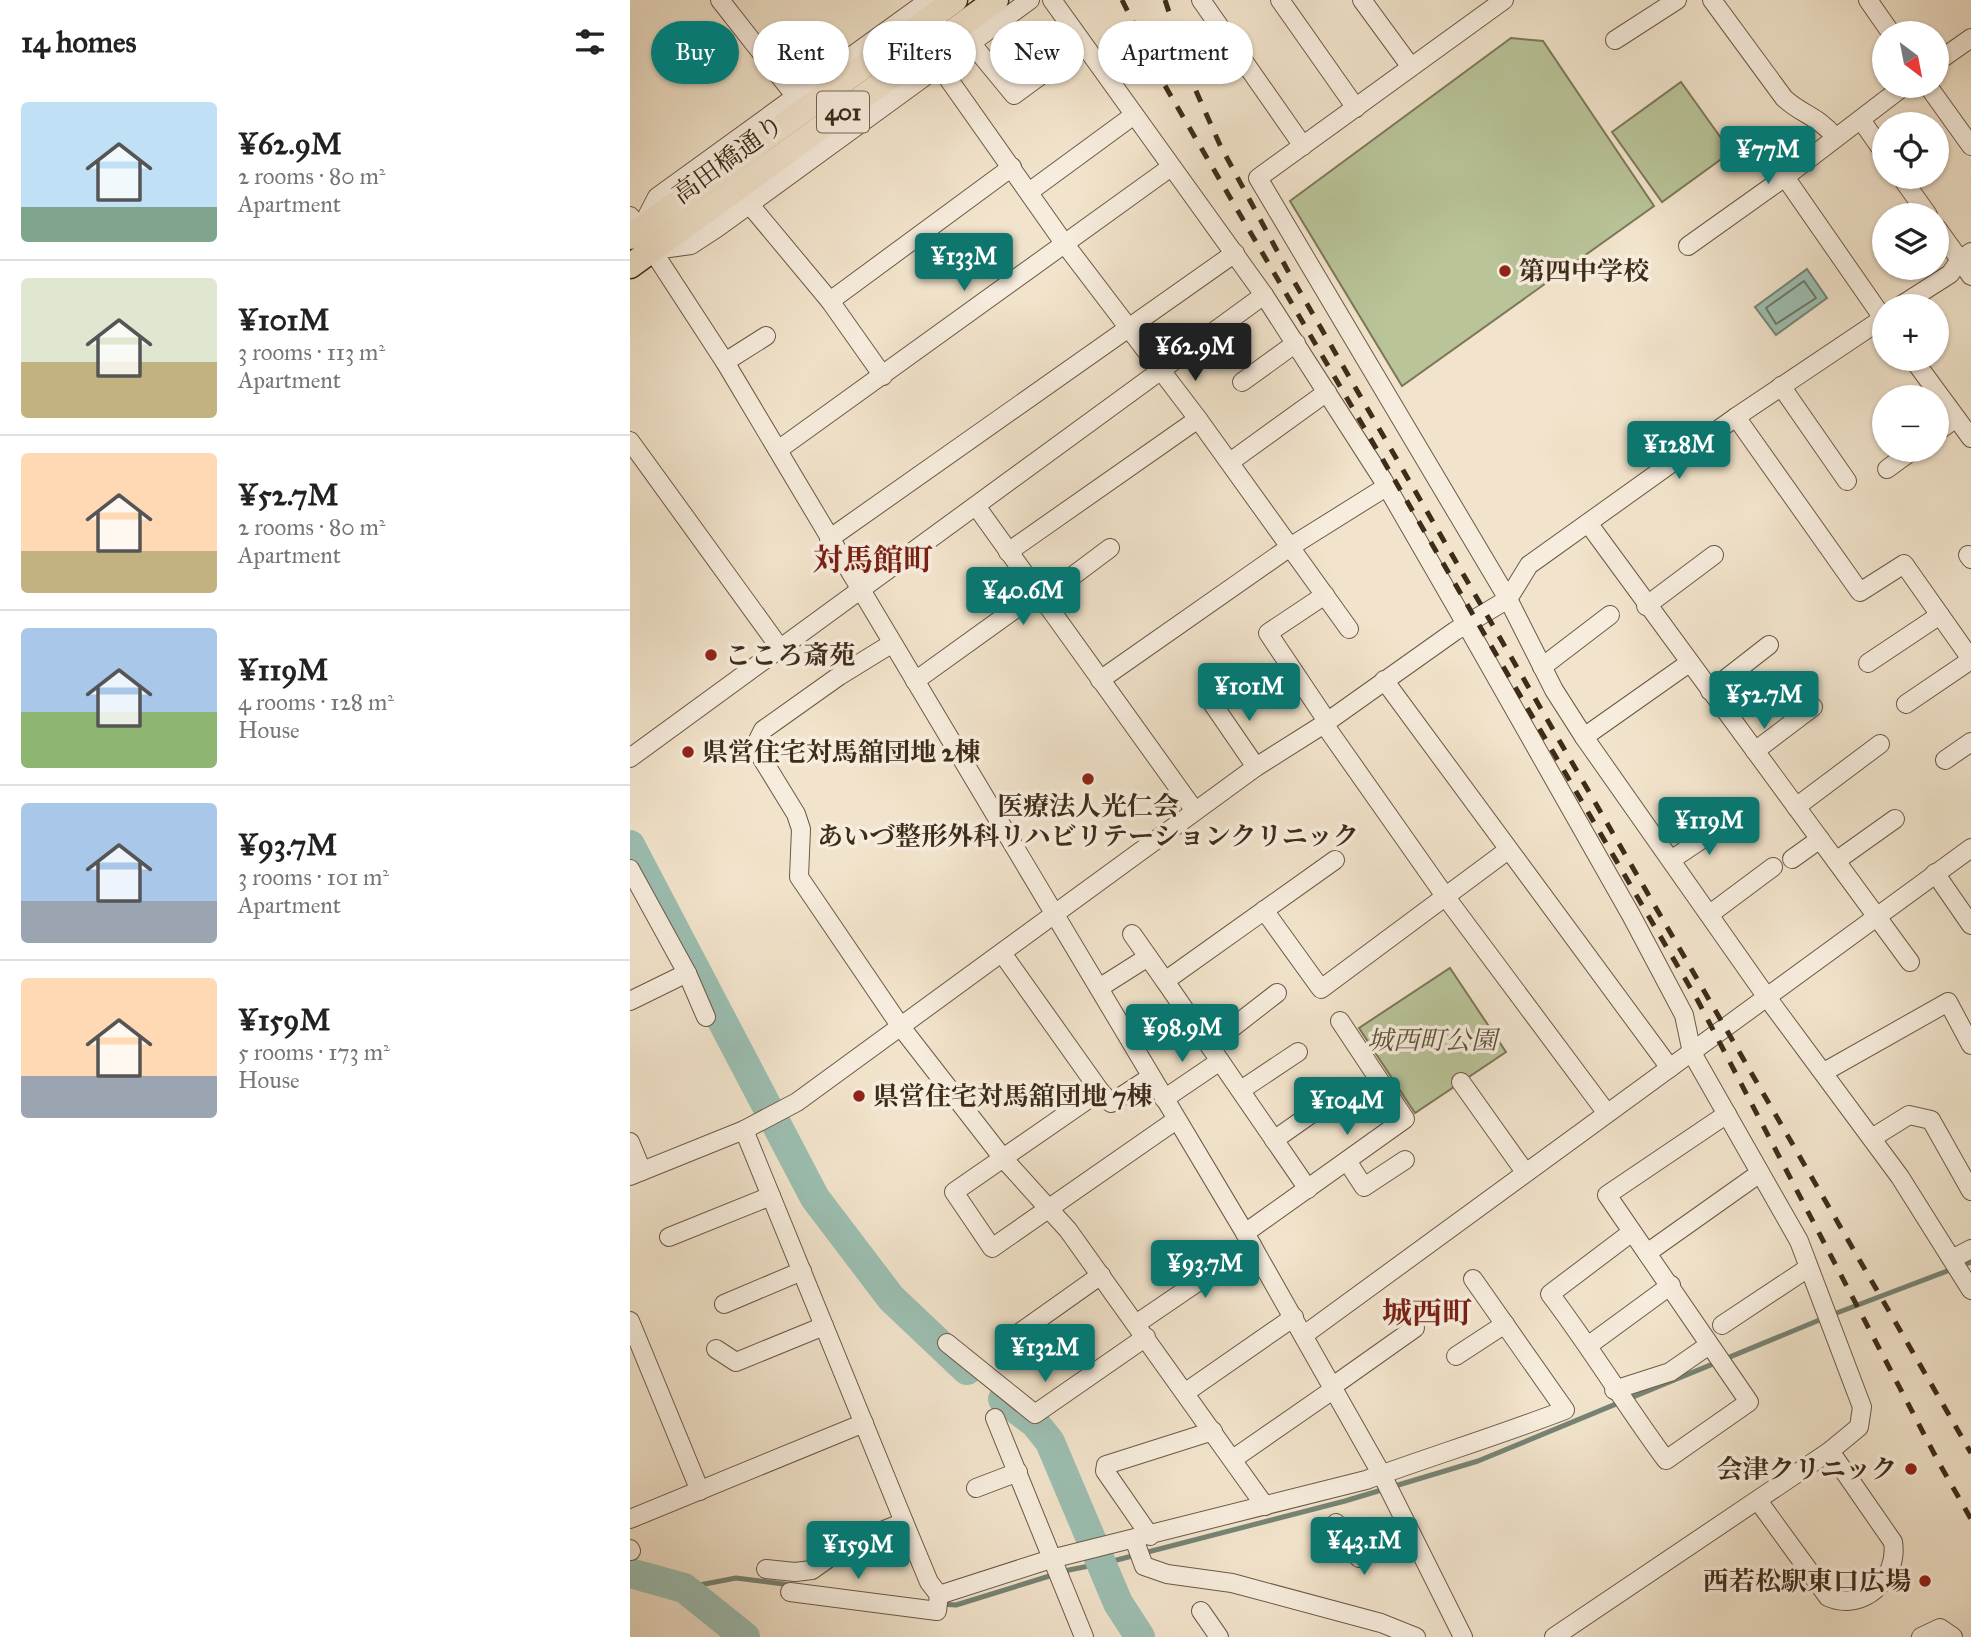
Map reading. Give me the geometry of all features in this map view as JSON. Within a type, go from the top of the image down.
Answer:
[{"type":"highway","name":"高田橋通り","points":[[630,265],[638,233],[955,0]]},
{"type":"highway","name":"高田橋通り","points":[[638,233],[690,225],[996,0]]},
{"type":"street","points":[[719,0],[796,97]]},
{"type":"street","points":[[638,233],[657,197],[929,0]]},
{"type":"street","points":[[976,41],[1030,0]]},
{"type":"street","points":[[1052,0],[1066,21]]},
{"type":"street","points":[[1201,0],[1303,146]]},
{"type":"street","points":[[1280,0],[1356,108]]},
{"type":"street","points":[[1362,0],[1411,67]]},
{"type":"street","points":[[1615,40],[1677,0]]},
{"type":"street","points":[[1712,0],[1784,98],[1794,108],[1822,121],[1835,137]]},
{"type":"street","points":[[1868,0],[1883,21]]},
{"type":"street","points":[[1502,1],[1258,178],[1508,599],[1542,667],[1584,737],[1766,996],[1872,1138],[1960,1272]]},
{"type":"street","points":[[1950,53],[1971,38]]},
{"type":"street","points":[[1084,48],[1264,295],[1386,487],[1466,624],[1684,1015],[1692,1053],[1799,1241],[1862,1407],[1859,1427],[1830,1451],[1759,1502],[1554,1637]]},
{"type":"street","points":[[976,49],[990,66]]},
{"type":"street","points":[[638,233],[691,245],[917,84]]},
{"type":"street","points":[[952,84],[1064,243],[1230,462],[1349,629]]},
{"type":"street","points":[[1005,84],[1014,95],[1029,84]]},
{"type":"street","points":[[1688,246],[1889,98]]},
{"type":"street","points":[[1937,98],[1971,146]]},
{"type":"street","points":[[1029,192],[1134,115]]},
{"type":"street","points":[[1861,120],[1872,136]]},
{"type":"street","points":[[830,301],[1012,167]]},
{"type":"street","points":[[778,450],[1171,167]]},
{"type":"street","points":[[1785,177],[1872,301]]},
{"type":"street","points":[[750,205],[830,301],[883,376]]},
{"type":"street","points":[[638,233],[725,362],[891,644],[1249,1239],[1382,1475],[1463,1637]]},
{"type":"street","points":[[1949,240],[1965,256],[1971,276]]},
{"type":"street","points":[[829,539],[1235,253]]},
{"type":"street","points":[[1919,294],[1950,274],[1965,256]]},
{"type":"street","points":[[630,758],[1264,295]]},
{"type":"street","points":[[630,1143],[636,1174],[744,1130],[797,1102],[1256,767],[1466,624],[1508,599],[1529,565],[1736,416],[1872,326]]},
{"type":"street","points":[[725,362],[766,336]]},
{"type":"street","points":[[1242,382],[1296,344]]},
{"type":"street","points":[[1922,371],[1971,438]]},
{"type":"street","points":[[1781,386],[1847,481]]},
{"type":"street","points":[[1230,462],[1327,392]]},
{"type":"street","points":[[1736,416],[1860,592],[1904,564],[1971,660],[1906,704]]},
{"type":"street","points":[[1949,423],[1956,418]]},
{"type":"street","points":[[1008,552],[1198,419]]},
{"type":"street","points":[[630,441],[780,649]]},
{"type":"street","points":[[1887,469],[1897,462]]},
{"type":"street","points":[[1100,680],[1290,547],[1386,487]]},
{"type":"street","points":[[976,506],[1195,811]]},
{"type":"street","points":[[1588,523],[1646,606],[1910,962]]},
{"type":"street","points":[[915,681],[1029,599],[1042,599],[1110,548]]},
{"type":"street","points":[[1646,606],[1714,555]]},
{"type":"street","points":[[1325,596],[1268,632],[1325,722],[1446,897],[1606,1112]]},
{"type":"street","points":[[1542,667],[1610,615]]},
{"type":"street","points":[[1868,663],[1940,615]]},
{"type":"street","points":[[891,644],[839,676],[763,730],[756,744],[761,757],[796,814],[801,829],[799,877],[901,1027],[1002,1157],[1047,1210],[1068,1230],[1265,1506]]},
{"type":"street","points":[[1710,691],[1769,645]]},
{"type":"street","points":[[1584,737],[1689,663]]},
{"type":"street","points":[[1384,680],[1670,1068]]},
{"type":"street","points":[[1210,701],[1256,767]]},
{"type":"street","points":[[1755,751],[1813,707]]},
{"type":"street","points":[[1945,760],[1971,742]]},
{"type":"street","points":[[1797,807],[1880,744]]},
{"type":"street","points":[[1836,861],[1895,819]]},
{"type":"street","points":[[1671,859],[1726,823]]},
{"type":"street","points":[[1792,859],[1820,839]]},
{"type":"street","points":[[1304,1335],[1606,1112],[1692,1053],[1701,1042],[1971,848]]},
{"type":"street","points":[[1264,910],[1321,989],[1508,850]]},
{"type":"street","points":[[1165,981],[1335,860]]},
{"type":"street","points":[[1710,914],[1773,867]]},
{"type":"street","points":[[630,869],[687,973],[706,1017]]},
{"type":"street","points":[[1934,873],[1971,925]]},
{"type":"street","points":[[1132,934],[1308,1189]]},
{"type":"street","points":[[1002,953],[1111,1103],[1151,1077]]},
{"type":"street","points":[[1099,988],[1148,957]]},
{"type":"street","points":[[630,1001],[687,973]]},
{"type":"street","points":[[1210,1045],[1277,993]]},
{"type":"street","points":[[1824,1072],[1948,1003],[1971,1045]]},
{"type":"street","points":[[947,1343],[1035,1414],[1141,1331],[1308,1189],[1405,1119],[1340,1021]]},
{"type":"street","points":[[1241,1090],[1298,1052]]},
{"type":"street","points":[[1164,1099],[1220,1061]]},
{"type":"street","points":[[1461,1082],[1525,1172]]},
{"type":"street","points":[[1100,1091],[954,1192],[992,1248],[1176,1120]]},
{"type":"street","points":[[1274,1140],[1331,1100]]},
{"type":"street","points":[[1632,1232],[1550,1294],[1589,1345],[1620,1398],[1666,1460],[1749,1402],[1671,1285],[1606,1195],[1727,1114]]},
{"type":"street","points":[[1872,1138],[1909,1115],[1931,1120],[1971,1191]]},
{"type":"street","points":[[744,1130],[929,1582],[939,1595],[937,1611],[790,1592]]},
{"type":"street","points":[[1347,1161],[1364,1187],[1405,1160]]},
{"type":"street","points":[[1647,1253],[1760,1173]]},
{"type":"street","points":[[669,1237],[771,1196]]},
{"type":"street","points":[[1960,1272],[1971,1249]]},
{"type":"street","points":[[1722,1325],[1808,1268]]},
{"type":"street","points":[[724,1304],[802,1271]]},
{"type":"street","points":[[1012,1338],[1101,1275]]},
{"type":"street","points":[[939,1595],[1051,1559],[1093,1549],[1141,1546],[1265,1506],[1382,1475],[1471,1446],[1566,1410],[1474,1279]]},
{"type":"street","points":[[1589,1345],[1671,1285]]},
{"type":"street","points":[[1186,1392],[1294,1317]]},
{"type":"street","points":[[630,1321],[636,1355],[700,1491]]},
{"type":"street","points":[[1456,1356],[1505,1324]]},
{"type":"street","points":[[716,1349],[736,1362],[824,1326]]},
{"type":"street","points":[[1233,1460],[1415,1328]]},
{"type":"street","points":[[1620,1398],[1670,1372],[1717,1357]]},
{"type":"street","points":[[995,1418],[1084,1637]]},
{"type":"street","points":[[630,1519],[864,1423]]},
{"type":"street","points":[[1213,1431],[1105,1465],[1105,1471],[1141,1546],[1144,1566],[1167,1574],[1232,1583],[1381,1623],[1416,1637]]},
{"type":"street","points":[[1759,1502],[1828,1597],[1839,1602],[1867,1596],[1892,1569],[1895,1556],[1893,1542],[1830,1451]]},
{"type":"street","points":[[976,1488],[1018,1472]]},
{"type":"street","points":[[766,1569],[795,1572],[811,1570],[847,1545],[904,1522]]},
{"type":"street","points":[[1336,1523],[1359,1558],[1407,1526]]},
{"type":"street","points":[[1201,1611],[1219,1637]]},
{"type":"street","points":[[1921,1637],[1940,1628],[1953,1637]]},
{"type":"green space","points":[[1511,38],[1543,41],[1654,206],[1402,386],[1290,201]]},
{"type":"green space","points":[[1681,82],[1731,152],[1662,202],[1612,132]]},
{"type":"green space","name":"城西町公園","points":[[1450,968],[1506,1052],[1415,1113],[1359,1028]]},
{"type":"water","points":[[1807,269],[1827,298],[1776,335],[1755,307]]},
{"type":"waterway","points":[[630,845],[815,1198],[891,1298],[967,1370]]},
{"type":"waterway","points":[[940,1604],[956,1605],[1069,1570],[1345,1501],[1478,1461],[1834,1314],[1971,1262]]},
{"type":"waterway","points":[[1003,1399],[1035,1423],[1050,1442],[1118,1603],[1140,1637]]},
{"type":"waterway","points":[[630,1573],[684,1588],[745,1637]]},
{"type":"waterway","points":[[684,1588],[736,1578],[791,1585]]},
{"type":"railway","points":[[1122,0],[1164,84],[1698,1001],[1939,1463],[1971,1519]]},
{"type":"railway","points":[[1165,0],[1192,82],[1220,145],[1288,271],[1971,1453]]},
{"type":"place","name":"第四中学校","points":[[1505,271]]},
{"type":"place","name":"こころ斎苑","points":[[711,655]]},
{"type":"place","name":"県営住宅対馬舘団地 2棟","points":[[688,752]]},
{"type":"place","name":"医療法人光仁会 あいづ整形外科リハビリテーションクリニック","points":[[1088,779]]},
{"type":"place","name":"県営住宅対馬舘団地 7棟","points":[[859,1096]]},
{"type":"place","name":"会津クリニック","points":[[1911,1469]]},
{"type":"place","name":"西若松駅東口広場","points":[[1925,1581]]},
{"type":"district","name":"対馬館町","points":[[873,560]]},
{"type":"district","name":"城西町","points":[[1427,1313]]}]
